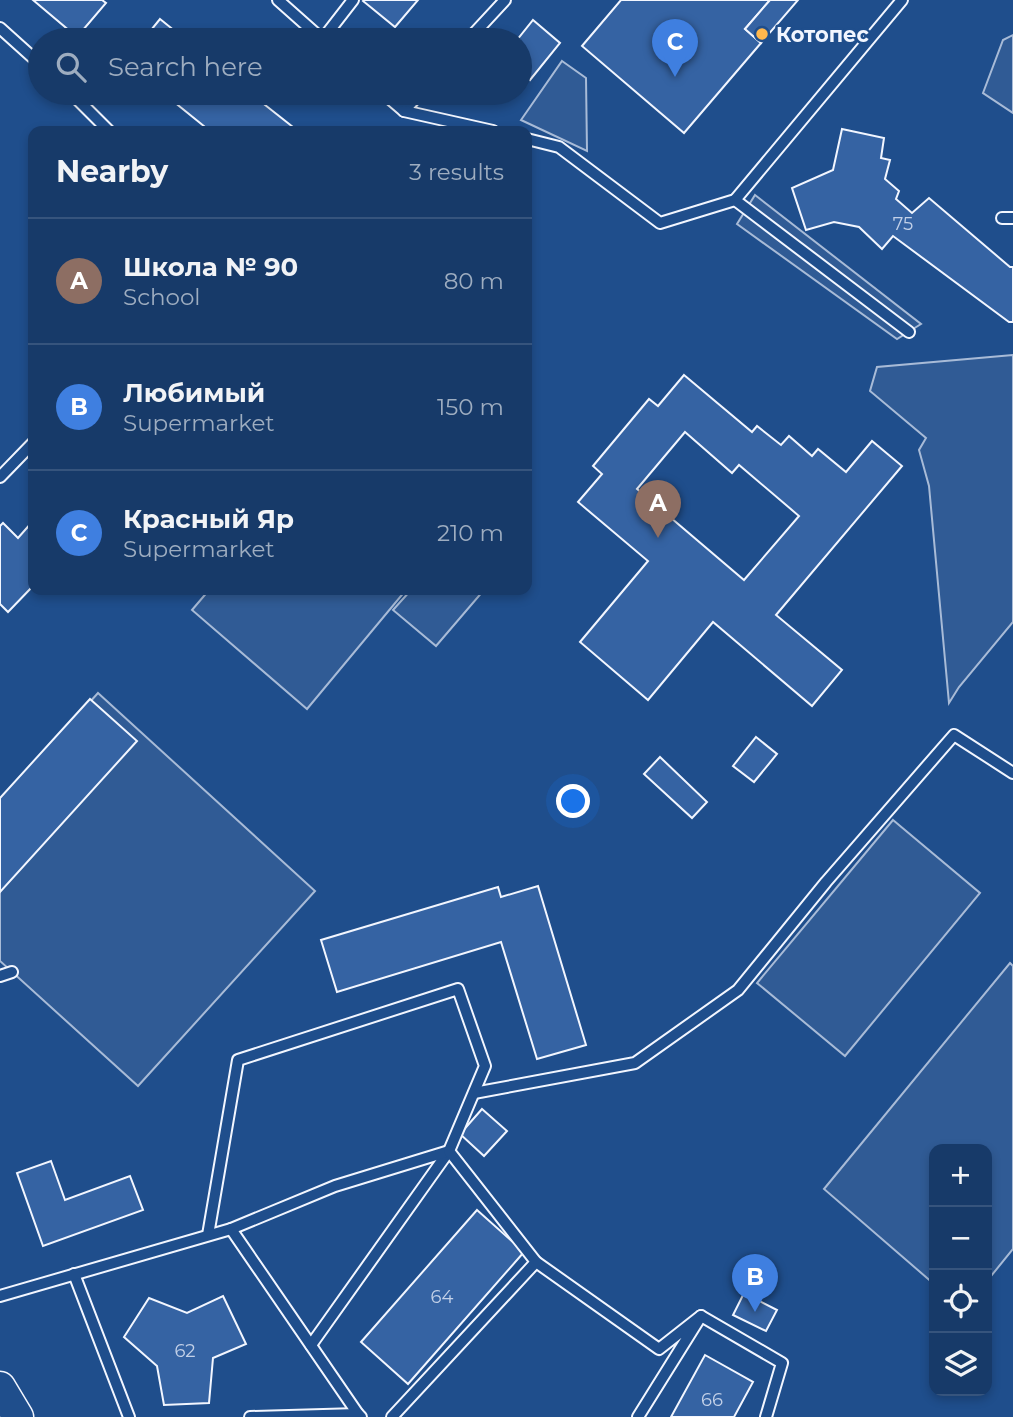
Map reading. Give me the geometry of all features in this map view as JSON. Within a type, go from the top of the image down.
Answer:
[{"type":"street","points":[[0,1387],[18,1417]]},
{"type":"lane","points":[[278,0],[309,28]]},
{"type":"lane","points":[[331,28],[353,0]]},
{"type":"lane","points":[[479,28],[505,0]]},
{"type":"lane","points":[[532,140],[559,147],[660,223],[735,201],[902,0]]},
{"type":"lane","points":[[0,28],[28,54]]},
{"type":"lane","points":[[83,105],[103,126]]},
{"type":"lane","points":[[397,105],[404,111],[471,126]]},
{"type":"lane","points":[[404,111],[409,105]]},
{"type":"lane","points":[[735,201],[909,332]]},
{"type":"lane","points":[[0,477],[28,448]]},
{"type":"lane","points":[[474,1093],[635,1063],[738,990],[826,882],[954,735],[1013,774]]},
{"type":"lane","points":[[0,976],[12,972]]},
{"type":"lane","points":[[208,1235],[238,1060],[458,989],[485,1066],[474,1093],[450,1151],[311,1345]]},
{"type":"lane","points":[[0,1296],[231,1228],[335,1186],[450,1151]]},
{"type":"lane","points":[[450,1151],[536,1262],[659,1349],[701,1316]]},
{"type":"lane","points":[[231,1228],[359,1416]]},
{"type":"lane","points":[[392,1417],[536,1262]]},
{"type":"lane","points":[[74,1274],[129,1417]]},
{"type":"lane","points":[[638,1417],[701,1316]]},
{"type":"lane","points":[[701,1316],[782,1363],[766,1417]]},
{"type":"lane","points":[[250,1417],[359,1416]]},
{"type":"shaded area","points":[[1013,35],[1013,113],[983,93],[1003,40]]},
{"type":"shaded area","points":[[562,61],[586,78],[587,151],[521,120]]},
{"type":"shaded area","points":[[755,195],[921,324],[897,339],[737,224]]},
{"type":"shaded area","points":[[1013,355],[1013,622],[949,703],[929,486],[919,450],[926,438],[870,391],[877,367]]},
{"type":"shaded area","points":[[205,595],[402,595],[307,709],[192,610]]},
{"type":"shaded area","points":[[406,595],[480,595],[436,646],[393,610]]},
{"type":"shaded area","points":[[98,693],[315,891],[138,1086],[0,961],[0,801]]},
{"type":"shaded area","points":[[893,820],[980,893],[845,1056],[757,983]]},
{"type":"shaded area","points":[[1010,963],[1013,966],[1013,1249],[992,1275],[992,1144],[929,1144],[929,1280],[824,1189]]},
{"type":"building","points":[[33,0],[102,0],[106,3],[85,28],[66,28]]},
{"type":"building","points":[[364,0],[418,0],[395,27]]},
{"type":"building","points":[[621,0],[770,0],[745,29],[761,43],[684,133],[582,46]]},
{"type":"building","points":[[770,0],[798,0],[761,43],[745,29]]},
{"type":"building","points":[[160,19],[171,28],[153,28]]},
{"type":"building","points":[[533,20],[560,43],[532,78],[532,28],[527,28]]},
{"type":"building","points":[[178,105],[265,105],[292,126],[204,126]]},
{"type":"building","points":[[842,129],[884,138],[881,158],[890,160],[885,179],[899,191],[896,199],[912,213],[929,198],[1013,267],[1013,322],[1009,322],[893,236],[882,249],[859,227],[834,222],[806,230],[792,188],[833,170]]},
{"type":"building","points":[[684,375],[752,432],[757,426],[781,445],[789,436],[812,456],[818,449],[846,472],[872,441],[902,466],[776,615],[842,670],[812,706],[713,622],[648,700],[580,642],[648,561],[578,502],[602,474],[593,466],[649,399],[658,406]],"holes":[[[685,432],[732,473],[739,465],[799,516],[744,580],[637,489]]]},
{"type":"building","points":[[3,523],[18,538],[28,527],[28,591],[8,612],[0,604],[0,526]]},
{"type":"building","points":[[90,699],[137,741],[0,892],[0,798]]},
{"type":"building","points":[[756,737],[777,754],[754,782],[733,766]]},
{"type":"building","points":[[660,757],[707,802],[692,818],[644,774]]},
{"type":"building","points":[[538,886],[586,1045],[537,1059],[501,942],[337,992],[321,940],[498,887],[501,897]]},
{"type":"building","points":[[482,1109],[507,1131],[484,1156],[460,1134]]},
{"type":"building","points":[[51,1161],[65,1200],[130,1176],[143,1210],[43,1246],[17,1173]]},
{"type":"building","points":[[477,1210],[524,1252],[408,1384],[361,1342]]},
{"type":"building","points":[[744,1293],[777,1310],[766,1331],[733,1315]]},
{"type":"building","points":[[223,1296],[246,1344],[213,1358],[209,1403],[164,1405],[157,1366],[124,1337],[149,1298],[187,1313]]},
{"type":"building","points":[[705,1355],[753,1382],[734,1417],[671,1417]]},
{"type":"place","name":"Котопес","points":[[762,34]]},
{"type":"place","name":"Красный Яр","points":[[675,77]]},
{"type":"place","name":"Школа № 90","points":[[658,538]]},
{"type":"place","name":"Любимый","points":[[755,1312]]}]
